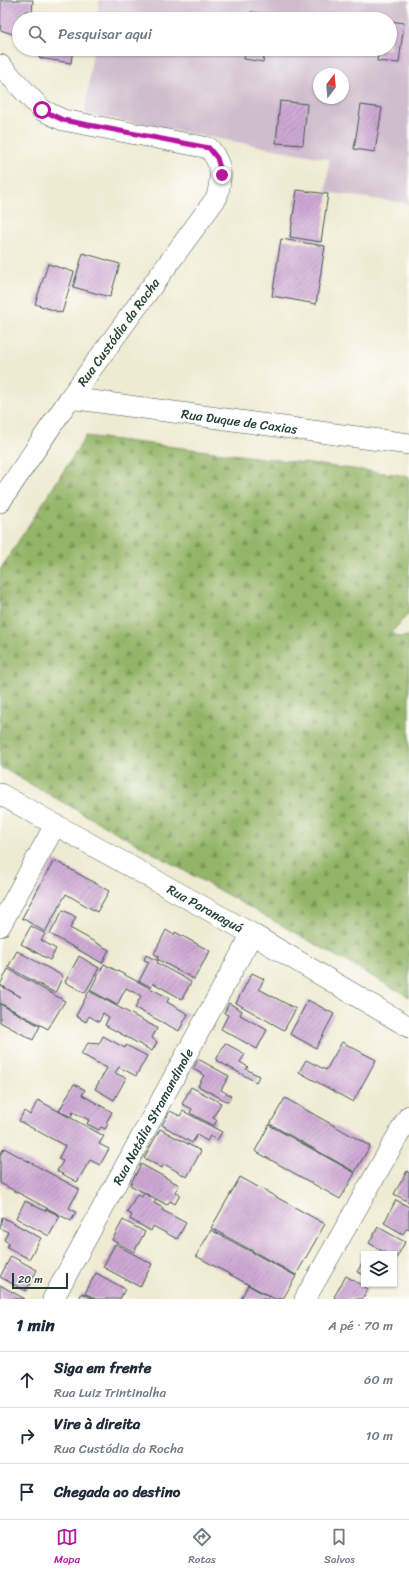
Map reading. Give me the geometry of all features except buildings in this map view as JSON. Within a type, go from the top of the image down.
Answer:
[{"type":"street","name":"Rua Custódia da Rocha","points":[[0,65],[42,110],[63,120],[209,148],[217,158],[222,175],[217,197],[70,398],[0,502]]},
{"type":"street","name":"Rua Duque de Caxias","points":[[70,398],[409,444]]},
{"type":"street","name":"Rua Paranaguá","points":[[0,794],[252,934],[409,1027]]},
{"type":"street","points":[[0,926],[55,825]]},
{"type":"street","name":"Rua Natália Stramandinole","points":[[53,1299],[252,934]]},
{"type":"street","points":[[305,1299],[409,1116]]},
{"type":"shaded area","points":[[99,0],[409,0],[409,204],[326,192],[329,159],[85,114],[92,56],[397,56],[397,12],[98,12]]},
{"type":"green space","points":[[86,436],[409,476],[409,613],[392,632],[399,637],[409,636],[409,997],[0,767],[0,570]]},
{"type":"route","points":[[42,110],[63,120],[209,148],[217,158],[222,175]]}]
